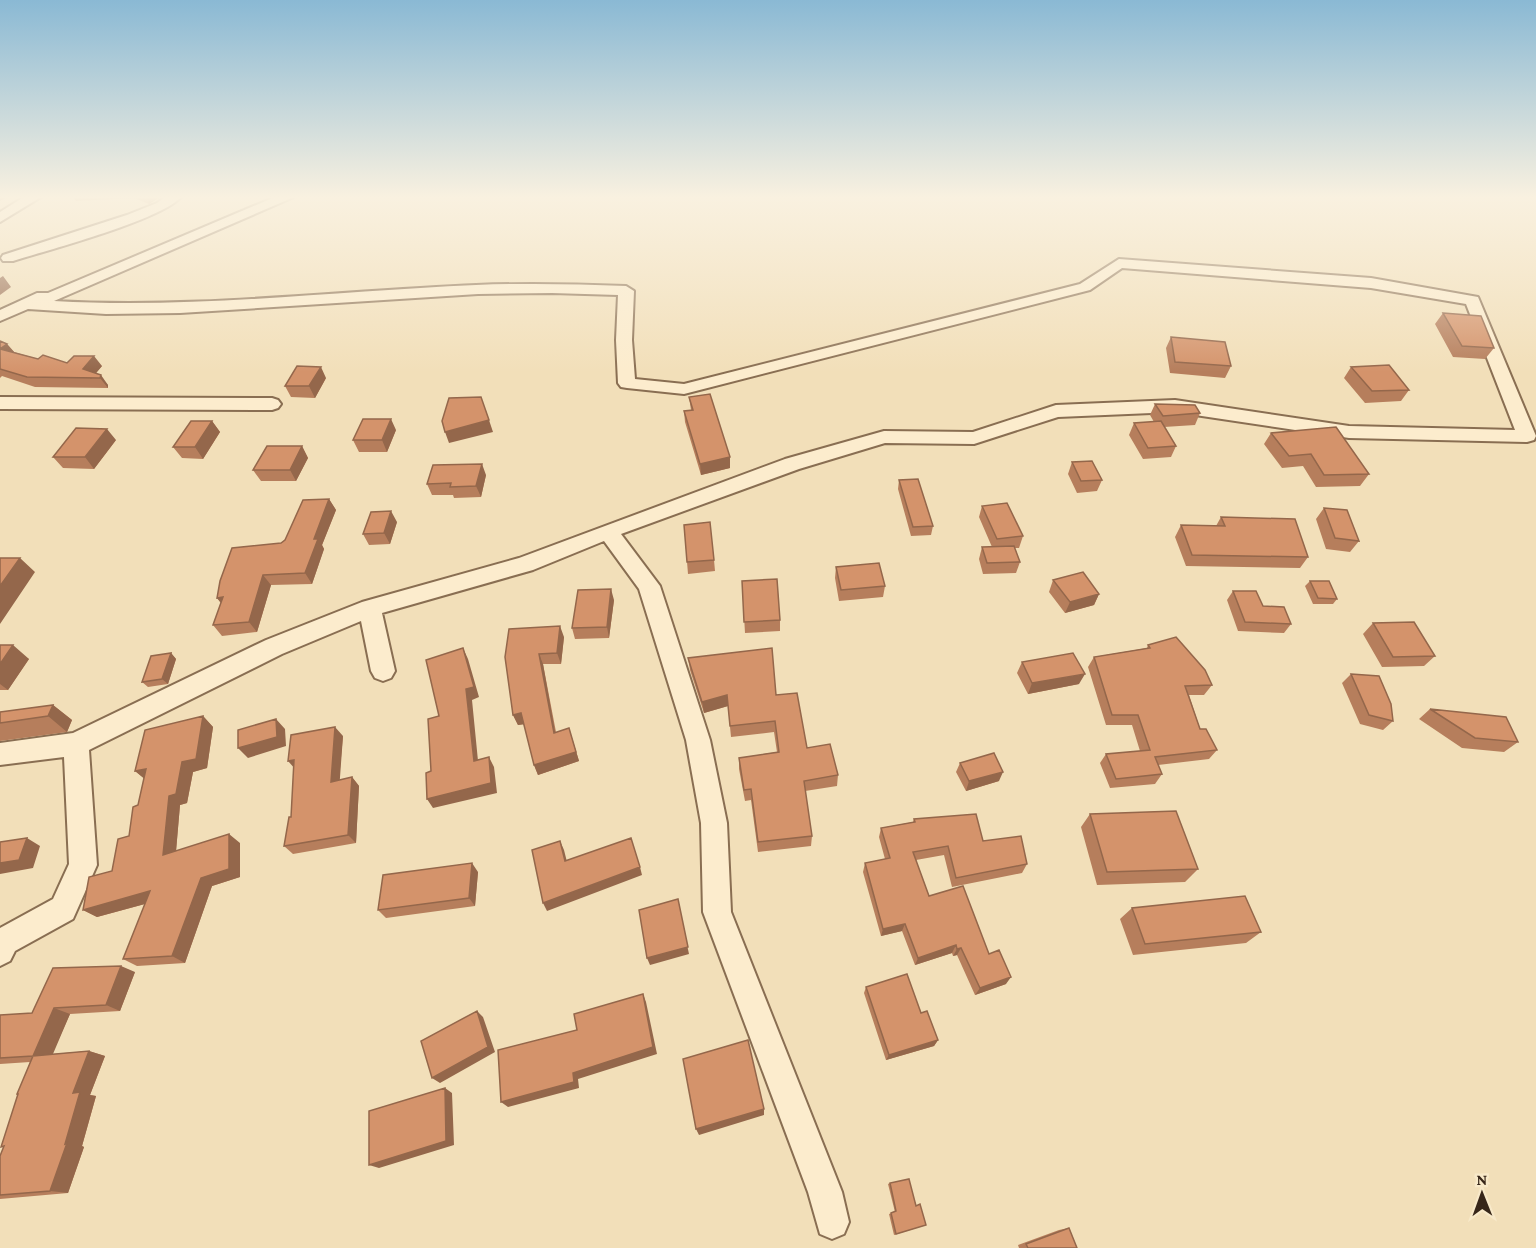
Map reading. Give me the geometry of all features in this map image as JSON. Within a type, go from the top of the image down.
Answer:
[{"type":"street","points":[[0,316],[138,255]]},
{"type":"street","points":[[0,754],[76,744],[274,647],[370,608],[525,564],[792,464],[884,437],[974,438],[1056,411],[1175,406],[1349,432],[1527,436],[1472,300],[1371,283],[1119,263],[1085,287],[684,389],[627,383],[624,340],[626,291],[586,288],[423,291],[198,309],[93,311],[33,305],[150,255]]},
{"type":"street","points":[[0,403],[272,404]]},
{"type":"street","points":[[608,531],[649,586],[698,740],[714,823],[717,912],[825,1192],[832,1222]]},
{"type":"street","points":[[370,608],[383,671]]},
{"type":"street","points":[[0,951],[5,941],[63,909],[83,865],[76,744]]},
{"type":"building","points":[[1443,313],[1481,316],[1494,348],[1462,346]]},
{"type":"building","points":[[1171,337],[1225,342],[1231,366],[1175,362]]},
{"type":"building","points":[[0,341],[7,344],[0,349]]},
{"type":"building","points":[[0,349],[38,359],[43,355],[67,363],[74,356],[94,356],[83,369],[101,375],[100,378],[27,377],[0,369]]},
{"type":"building","points":[[1389,365],[1409,390],[1372,391],[1351,367]]},
{"type":"building","points":[[297,366],[321,367],[309,386],[285,386]]},
{"type":"building","points":[[710,394],[730,457],[700,464],[684,411],[693,410],[689,397]]},
{"type":"building","points":[[481,397],[489,420],[445,432],[442,421],[449,398]]},
{"type":"building","points":[[1155,404],[1195,405],[1200,413],[1163,416]]},
{"type":"building","points":[[363,419],[391,419],[382,440],[353,440]]},
{"type":"building","points":[[191,421],[212,421],[195,447],[173,447]]},
{"type":"building","points":[[1161,421],[1176,446],[1148,448],[1134,423]]},
{"type":"building","points":[[1336,427],[1369,474],[1324,475],[1311,454],[1289,456],[1271,433]]},
{"type":"building","points":[[76,428],[107,429],[85,457],[53,457]]},
{"type":"building","points":[[267,446],[302,446],[290,470],[253,470]]},
{"type":"building","points":[[1092,461],[1102,480],[1081,481],[1072,462]]},
{"type":"building","points":[[482,464],[476,486],[450,487],[451,483],[427,484],[433,465]]},
{"type":"building","points":[[918,479],[933,526],[913,527],[899,480]]},
{"type":"building","points":[[329,499],[314,539],[318,539],[305,573],[263,575],[249,622],[213,625],[223,597],[217,598],[220,581],[232,548],[281,543],[285,540],[303,500]]},
{"type":"building","points":[[1007,503],[1023,536],[997,539],[982,506]]},
{"type":"building","points":[[1324,508],[1347,510],[1359,541],[1335,538]]},
{"type":"building","points":[[391,511],[384,533],[363,534],[371,512]]},
{"type":"building","points":[[1221,517],[1295,519],[1308,557],[1192,555],[1181,525],[1225,526]]},
{"type":"building","points":[[710,522],[714,560],[687,562],[684,525]]},
{"type":"building","points":[[1014,546],[1020,562],[987,563],[982,547]]},
{"type":"building","points":[[0,558],[20,558],[0,586]]},
{"type":"building","points":[[879,563],[885,586],[841,590],[836,567]]},
{"type":"building","points":[[1083,572],[1099,594],[1070,602],[1053,580]]},
{"type":"building","points":[[777,579],[780,620],[744,622],[742,581]]},
{"type":"building","points":[[1310,581],[1329,581],[1337,599],[1318,598]]},
{"type":"building","points":[[611,589],[607,627],[572,628],[578,590]]},
{"type":"building","points":[[1233,591],[1256,591],[1263,606],[1284,607],[1291,624],[1245,622]]},
{"type":"building","points":[[1414,622],[1435,656],[1393,657],[1373,623]]},
{"type":"building","points":[[560,626],[557,653],[539,654],[554,733],[569,728],[576,752],[534,765],[521,713],[513,715],[505,657],[509,629]]},
{"type":"building","points":[[1176,637],[1205,670],[1212,685],[1185,686],[1200,729],[1206,729],[1217,750],[1155,757],[1162,774],[1116,779],[1106,754],[1150,750],[1138,715],[1112,715],[1094,657],[1150,648],[1148,645]]},
{"type":"building","points":[[0,645],[13,645],[0,664]]},
{"type":"building","points":[[463,648],[474,687],[466,689],[474,761],[489,757],[491,783],[427,799],[426,773],[431,771],[428,719],[439,716],[426,660]]},
{"type":"building","points":[[772,648],[776,695],[797,693],[807,748],[830,744],[838,775],[804,781],[812,836],[758,842],[751,789],[744,790],[739,758],[779,752],[775,721],[730,726],[727,695],[702,702],[688,658]]},
{"type":"building","points":[[171,653],[162,679],[142,682],[151,656]]},
{"type":"building","points":[[1073,653],[1085,674],[1032,683],[1022,662]]},
{"type":"building","points":[[1351,674],[1379,676],[1391,704],[1393,721],[1369,715]]},
{"type":"building","points":[[53,705],[48,716],[0,723],[0,712]]},
{"type":"building","points":[[1430,709],[1506,717],[1518,742],[1475,738]]},
{"type":"building","points":[[203,716],[196,759],[182,762],[176,794],[169,796],[163,855],[229,834],[229,869],[201,878],[172,956],[123,959],[150,891],[83,910],[89,877],[112,871],[118,839],[129,836],[133,807],[138,805],[146,769],[135,771],[145,730]]},
{"type":"building","points":[[276,719],[277,737],[238,748],[238,730]]},
{"type":"building","points":[[335,727],[331,782],[352,777],[348,835],[284,846],[289,817],[291,817],[294,760],[288,761],[291,735]]},
{"type":"building","points":[[994,753],[1003,772],[969,781],[960,763]]},
{"type":"building","points":[[1176,811],[1198,869],[1107,872],[1090,814]]},
{"type":"building","points":[[976,814],[983,841],[1021,836],[1027,864],[956,878],[948,846],[913,852],[929,896],[963,886],[989,954],[999,950],[1011,977],[980,988],[961,948],[957,949],[956,945],[918,958],[905,924],[883,929],[865,863],[890,858],[881,828],[915,822],[914,819]]},
{"type":"building","points":[[27,838],[19,860],[0,863],[0,842]]},
{"type":"building","points":[[631,838],[640,867],[543,903],[532,850],[560,841],[565,861]]},
{"type":"building","points":[[472,863],[469,898],[378,910],[383,875]]},
{"type":"building","points":[[1245,896],[1261,932],[1145,944],[1132,908]]},
{"type":"building","points":[[678,899],[688,947],[647,958],[639,910]]},
{"type":"building","points":[[121,966],[106,1005],[54,1008],[33,1056],[0,1058],[0,1015],[32,1013],[53,968]]},
{"type":"building","points":[[907,974],[921,1013],[927,1011],[938,1040],[889,1055],[866,987]]},
{"type":"building","points":[[643,994],[653,1047],[573,1073],[574,1082],[501,1102],[498,1050],[577,1030],[574,1014]]},
{"type":"building","points":[[477,1011],[488,1047],[432,1078],[421,1041]]},
{"type":"building","points":[[748,1040],[764,1109],[696,1129],[683,1059]]},
{"type":"building","points":[[89,1051],[73,1093],[80,1092],[65,1144],[67,1143],[50,1191],[0,1195],[0,1156],[4,1146],[1,1147],[17,1094],[33,1056]]},
{"type":"building","points":[[445,1088],[446,1141],[369,1165],[369,1111]]},
{"type":"building","points":[[909,1179],[916,1206],[920,1204],[926,1225],[896,1234],[891,1213],[896,1211],[890,1183]]},
{"type":"building","points":[[1069,1228],[1077,1248],[1028,1248],[1026,1244]]}]
